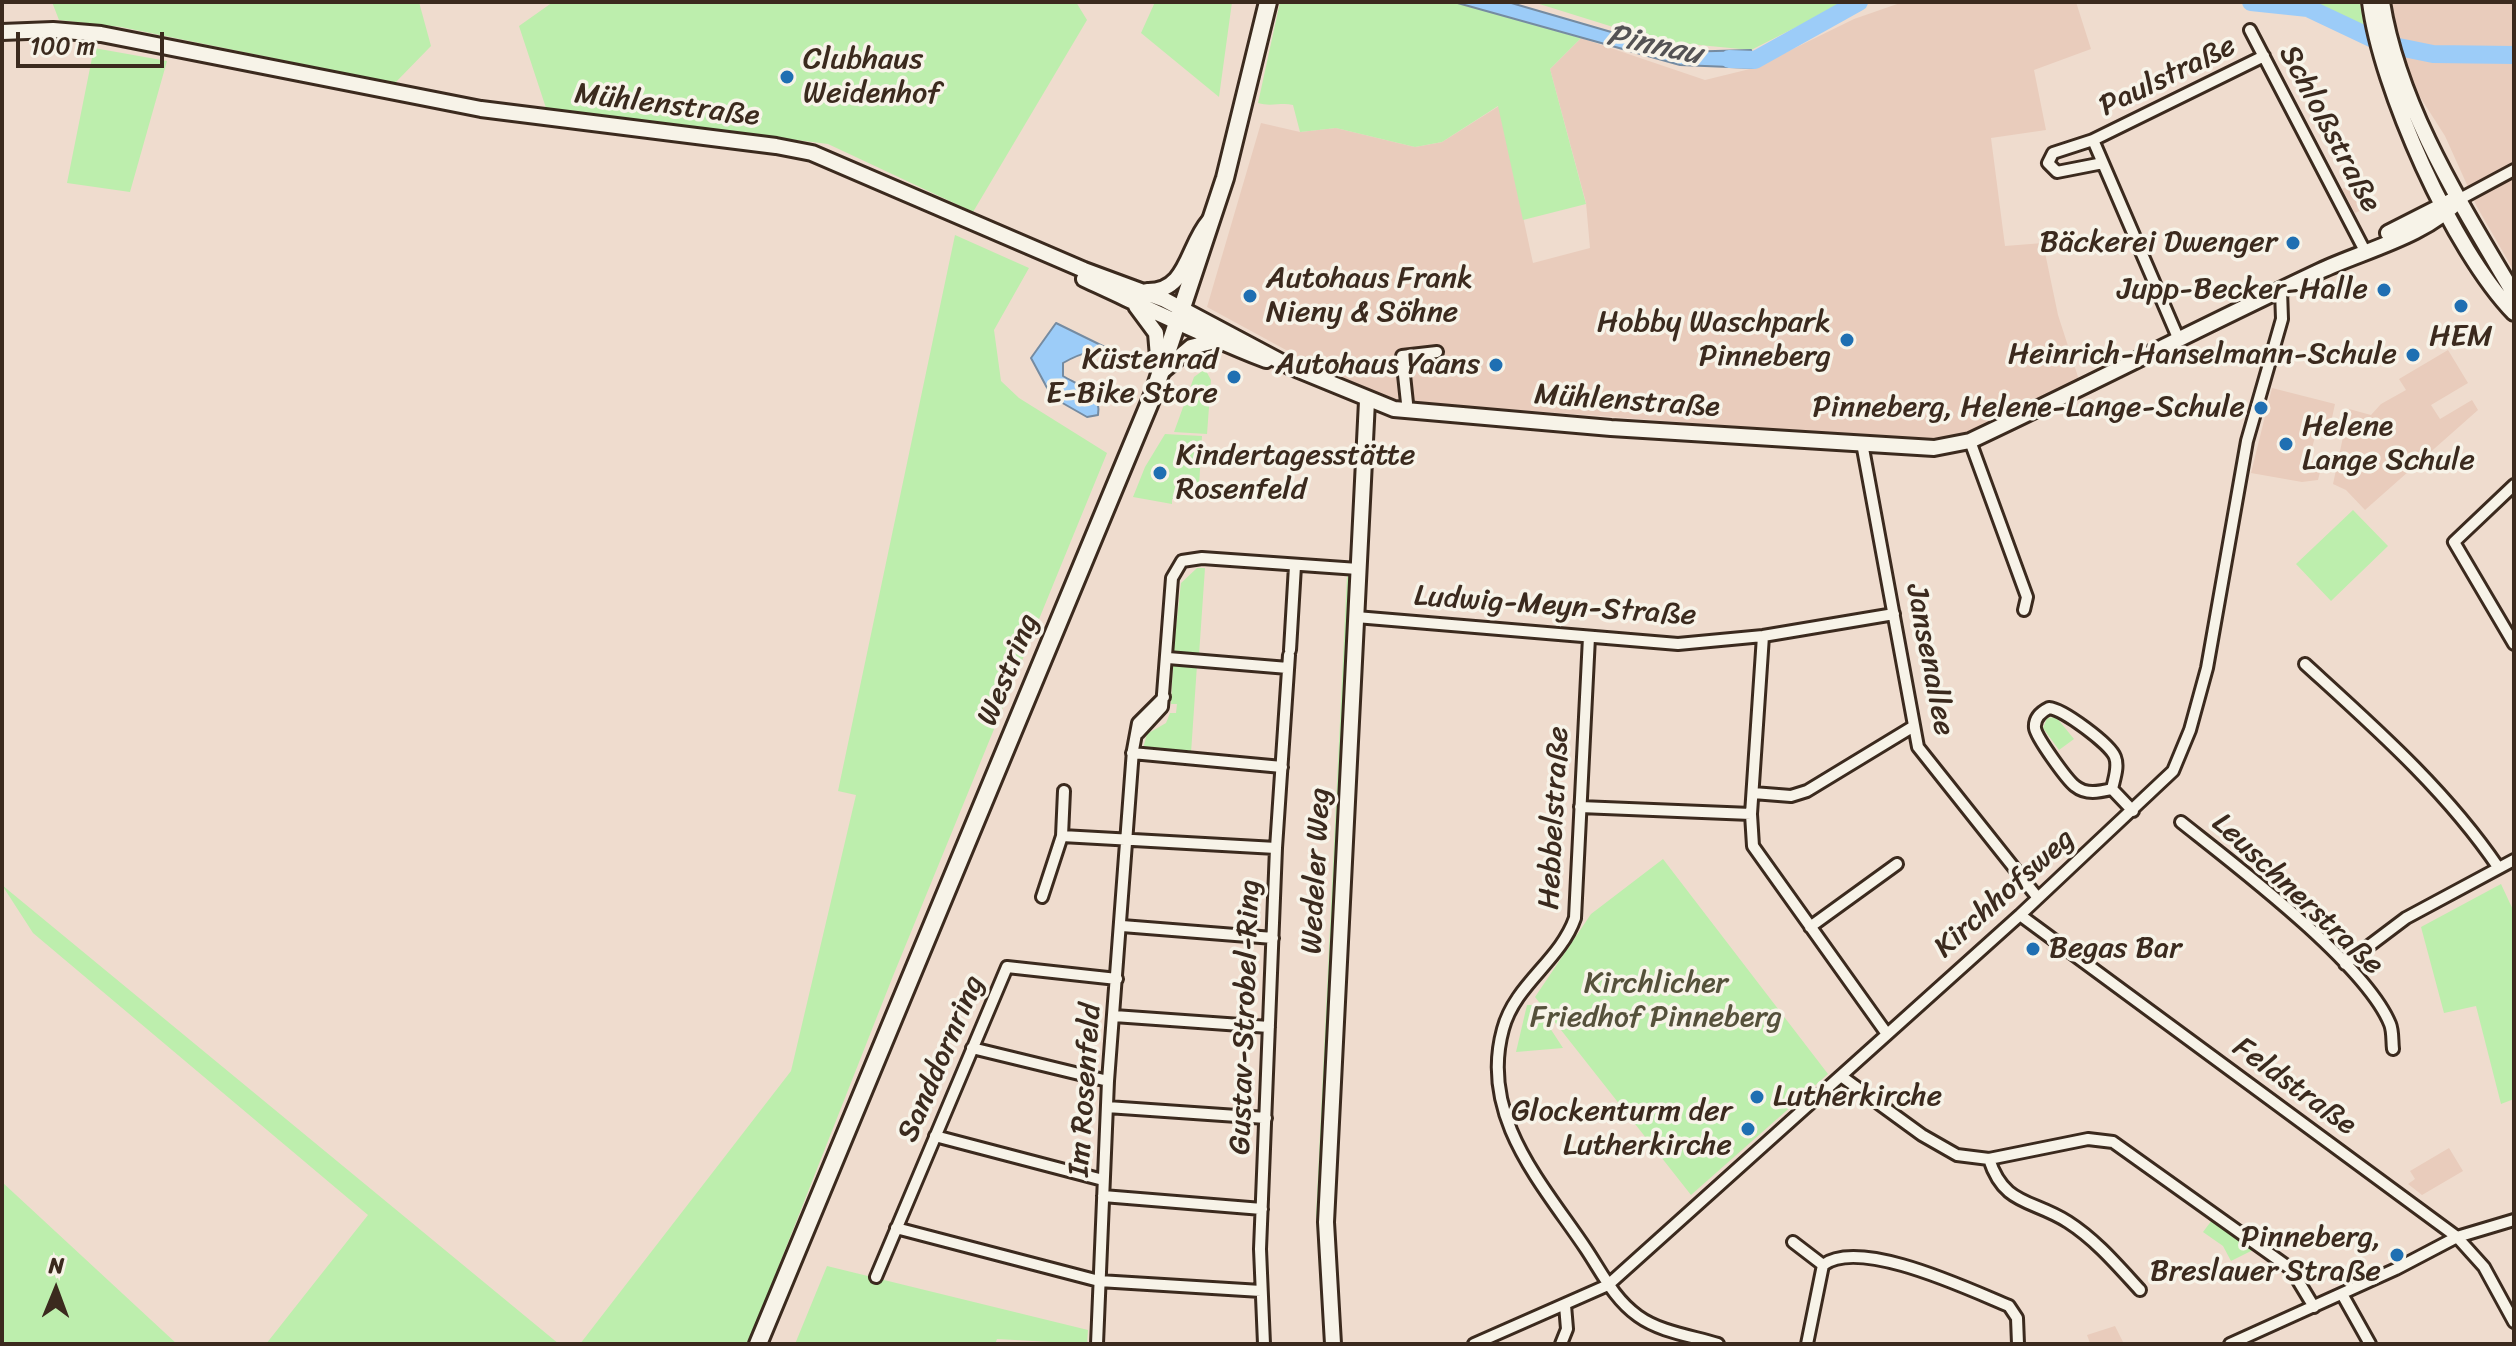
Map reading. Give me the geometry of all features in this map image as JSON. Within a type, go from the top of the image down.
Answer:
[{"type":"main road","name":"Westring","points":[[758,1344],[1159,375],[1235,144],[1268,2]]},
{"type":"main road","points":[[2370,2],[2445,207],[2499,295],[2514,313]]},
{"type":"main road","points":[[2382,2],[2392,67],[2460,199],[2514,294]]},
{"type":"main road","name":"Mühlenstraße","points":[[2,32],[53,30],[101,34],[516,115],[763,144],[812,153],[1367,401],[1394,409],[1433,414],[1934,448],[1970,441],[2365,251],[2460,199]]},
{"type":"main road","points":[[1159,375],[1156,333],[1136,296],[1158,291],[1181,276],[1197,235],[1209,221]]},
{"type":"main road","name":"Mühlenstraße","points":[[1180,317],[1215,341],[1289,366]]},
{"type":"main road","points":[[1159,375],[1191,347],[1215,341]]},
{"type":"main road","name":"Wedeler Weg","points":[[1333,1344],[1326,1222],[1367,401]]},
{"type":"street","name":"Schloßstraße","points":[[2250,30],[2365,251]]},
{"type":"street","name":"Paulstraße","points":[[2103,163],[2057,172],[2048,163],[2053,153],[2093,140],[2264,56]]},
{"type":"street","name":"Paulstraße","points":[[2093,140],[2179,340]]},
{"type":"street","name":"Mühlenstraße","points":[[2460,199],[2514,170]]},
{"type":"street","name":"Kirchhofsweg","points":[[1474,1344],[1608,1285],[2020,915],[2173,771],[2190,730],[2217,620],[2247,441],[2282,319],[2281,290]]},
{"type":"street","points":[[1407,403],[1402,356],[1437,352]]},
{"type":"street","points":[[1970,441],[2027,597],[2024,610]]},
{"type":"street","name":"Jansenallee","points":[[1862,443],[1918,747],[2038,898]]},
{"type":"street","points":[[2514,485],[2454,542],[2514,644]]},
{"type":"street","name":"Im Rosenfeld","points":[[1097,1344],[1108,1081],[1122,926],[1132,753],[1134,738],[1162,707],[1172,578],[1182,561],[1202,558],[1358,569]]},
{"type":"street","name":"Gustav-Strobel-Ring","points":[[1264,1344],[1262,1209],[1276,848],[1295,566]]},
{"type":"street","name":"Ludwig-Meyn-Straße","points":[[1356,617],[1678,644],[1763,636],[1894,614]]},
{"type":"street","points":[[1763,636],[1751,814],[1755,849],[1887,1034]]},
{"type":"street","name":"Hebbelstraße","points":[[1589,637],[1575,918],[1563,940],[1510,1008],[1500,1042],[1498,1082],[1504,1113],[1520,1152],[1608,1285],[1638,1317],[1718,1344]]},
{"type":"street","points":[[1168,658],[1288,668]]},
{"type":"street","points":[[2305,664],[2405,756],[2471,827],[2498,867]]},
{"type":"street","points":[[2049,708],[2063,712],[2110,749],[2116,764],[2112,789],[2091,793],[2074,786],[2036,733],[2036,721],[2043,712],[2049,708]]},
{"type":"street","points":[[1753,793],[1791,796],[1807,791],[1914,726]]},
{"type":"street","points":[[1132,753],[1282,767]]},
{"type":"street","points":[[2112,789],[2133,811]]},
{"type":"street","points":[[1042,897],[1062,836],[1064,791]]},
{"type":"street","points":[[1580,807],[1751,814]]},
{"type":"street","name":"Leuschnerstraße","points":[[2181,822],[2256,882],[2345,964],[2391,1026],[2393,1049]]},
{"type":"street","points":[[1062,836],[1276,848]]},
{"type":"street","points":[[2345,964],[2406,918],[2514,860]]},
{"type":"street","points":[[1810,927],[1897,864]]},
{"type":"street","name":"Feldstraße","points":[[2020,915],[2457,1237],[2484,1267],[2514,1322]]},
{"type":"street","points":[[1122,926],[1273,938]]},
{"type":"street","name":"Sanddornring","points":[[876,1277],[1007,967],[1117,979]]},
{"type":"street","points":[[1114,1016],[1269,1027]]},
{"type":"street","points":[[972,1048],[1108,1081]]},
{"type":"street","points":[[1841,1076],[1942,1148],[1957,1155],[1989,1159],[2088,1139],[2113,1142],[2291,1269],[2314,1307]]},
{"type":"street","points":[[1107,1107],[1266,1118]]},
{"type":"street","points":[[935,1136],[1103,1180]]},
{"type":"street","points":[[1989,1159],[2004,1189],[2016,1199],[2067,1221],[2090,1238],[2140,1290]]},
{"type":"street","points":[[1103,1196],[1262,1209]]},
{"type":"street","points":[[2236,1343],[2457,1237],[2514,1220]]},
{"type":"street","points":[[896,1228],[1099,1281],[1261,1291]]},
{"type":"street","points":[[1793,1242],[1823,1265]]},
{"type":"street","points":[[1823,1265],[1845,1257],[1885,1262],[1953,1284],[2013,1309],[2018,1344]]},
{"type":"street","points":[[1807,1344],[1823,1265]]},
{"type":"street","points":[[2342,1294],[2370,1344]]},
{"type":"street","points":[[1561,1344],[1567,1329],[1565,1305]]},
{"type":"shaded area","points":[[1903,2],[2076,2],[2091,49],[2034,70],[2046,130],[1991,138],[2005,246],[2043,243],[2058,315],[2079,380],[1982,427],[1947,438],[1924,440],[1410,402],[1385,397],[1321,369],[1207,307],[1261,123],[1300,132],[1336,128],[1415,147],[1442,142],[1499,106],[1533,263],[1590,248],[1586,203],[1550,69],[1581,38],[1705,80],[1754,68],[1854,19]]},
{"type":"shaded area","points":[[2388,2],[2514,2],[2514,271],[2477,207],[2445,136],[2415,89]]},
{"type":"shaded area","points":[[2359,181],[2372,205],[2355,213],[2342,189]]},
{"type":"shaded area","name":"Heinrich-Hanselmann-Schule","points":[[2448,350],[2468,383],[2431,405],[2440,419],[2472,400],[2478,410],[2365,510],[2346,490],[2333,484],[2349,409],[2371,415],[2381,404],[2406,390],[2399,379]]},
{"type":"shaded area","name":"Helene Lange Schule","points":[[2272,388],[2335,404],[2330,427],[2318,425],[2309,460],[2322,464],[2318,480],[2302,482],[2251,473]]},
{"type":"shaded area","points":[[2449,1148],[2463,1171],[2422,1195],[2408,1184],[2415,1179],[2410,1171]]},
{"type":"shaded area","points":[[2115,1326],[2124,1344],[2090,1343],[2087,1335]]},
{"type":"green space","points":[[52,2],[419,2],[431,46],[395,83],[121,27],[59,20]]},
{"type":"green space","points":[[553,2],[1076,2],[1087,20],[973,212],[828,144],[546,108],[519,26]]},
{"type":"green space","points":[[1155,2],[1232,2],[1219,97],[1141,33]]},
{"type":"green space","points":[[1280,2],[1454,2],[1581,38],[1550,69],[1586,204],[1523,220],[1498,106],[1442,142],[1415,147],[1336,128],[1300,132],[1293,105],[1258,103]]},
{"type":"green space","points":[[1533,2],[1846,2],[1751,50],[1658,41]]},
{"type":"green space","points":[[2251,2],[2360,2],[2365,34],[2308,8]]},
{"type":"green space","points":[[94,48],[167,61],[130,192],[67,183]]},
{"type":"green space","points":[[955,235],[1029,268],[994,330],[1001,381],[1019,398],[1107,453],[893,976],[748,1344],[580,1344],[791,1071],[856,795],[838,791]]},
{"type":"green space","points":[[1205,369],[1211,380],[1207,434],[1174,432],[1194,377]]},
{"type":"green space","points":[[1165,434],[1202,436],[1199,486],[1183,485],[1182,499],[1172,499],[1172,504],[1133,497],[1145,467]]},
{"type":"green space","points":[[2353,510],[2388,546],[2331,601],[2296,564]]},
{"type":"green space","points":[[1197,568],[1205,568],[1199,655],[1173,653],[1181,583]]},
{"type":"green space","points":[[1347,576],[1351,579],[1328,1336],[1323,1336],[1316,1216]]},
{"type":"green space","points":[[1173,664],[1197,665],[1191,753],[1143,748],[1147,734],[1166,723],[1170,713],[1176,713],[1177,704],[1171,704]]},
{"type":"green space","points":[[2056,717],[2074,739],[2059,750],[2043,728],[2047,718]]},
{"type":"green space","name":"Kirchlicher Friedhof Pinneberg","points":[[1663,859],[1828,1074],[1691,1195],[1535,997],[1591,914]]},
{"type":"green space","points":[[2501,884],[2514,912],[2514,1099],[2501,1104],[2476,1006],[2444,1013],[2421,927]]},
{"type":"green space","points":[[2,885],[559,1344],[266,1344],[368,1215],[33,933]]},
{"type":"green space","points":[[1527,1005],[1535,1005],[1563,1048],[1516,1052]]},
{"type":"green space","points":[[2,1182],[177,1344],[2,1344]]},
{"type":"green space","points":[[2212,1220],[2255,1249],[2231,1261],[2223,1246],[2203,1232]]},
{"type":"green space","points":[[827,1266],[1088,1330],[1087,1344],[997,1339],[995,1344],[795,1344]]},
{"type":"water","points":[[1454,2],[1508,2],[1680,52],[1751,50],[1754,68],[1680,65]]},
{"type":"water","points":[[1056,323],[1117,353],[1089,352],[1063,363],[1063,376],[1093,395],[1097,401],[1098,415],[1087,417],[1052,397],[1031,358]]},
{"type":"waterway","name":"Pinnau","points":[[1729,59],[1755,60],[1859,2]]},
{"type":"waterway","points":[[2251,2],[2308,8],[2384,44],[2433,54],[2514,55]]},
{"type":"place","name":"Clubhaus Weidenhof","points":[[787,77]]},
{"type":"place","name":"Bäckerei Dwenger","points":[[2293,243]]},
{"type":"place","name":"Jupp-Becker-Halle","points":[[2384,290]]},
{"type":"place","name":"Autohaus Frank Nieny & Söhne","points":[[1250,296]]},
{"type":"place","name":"HEM","points":[[2461,306]]},
{"type":"place","name":"Hobby Waschpark Pinneberg","points":[[1847,340]]},
{"type":"place","name":"Heinrich-Hanselmann-Schule","points":[[2413,355]]},
{"type":"place","name":"Autohaus Yaans","points":[[1496,365]]},
{"type":"place","name":"Küstenrad E-Bike Store","points":[[1234,377]]},
{"type":"place","name":"Pinneberg, Helene-Lange-Schule","points":[[2261,408]]},
{"type":"place","name":"Helene Lange Schule","points":[[2286,444]]},
{"type":"place","name":"Kindertagesstätte Rosenfeld","points":[[1160,473]]},
{"type":"place","name":"Begas Bar","points":[[2033,949]]},
{"type":"place","name":"Lutherkirche","points":[[1757,1097]]},
{"type":"place","name":"Glockenturm der Lutherkirche","points":[[1748,1129]]},
{"type":"place","name":"Pinneberg, Breslauer Straße","points":[[2397,1255]]}]
